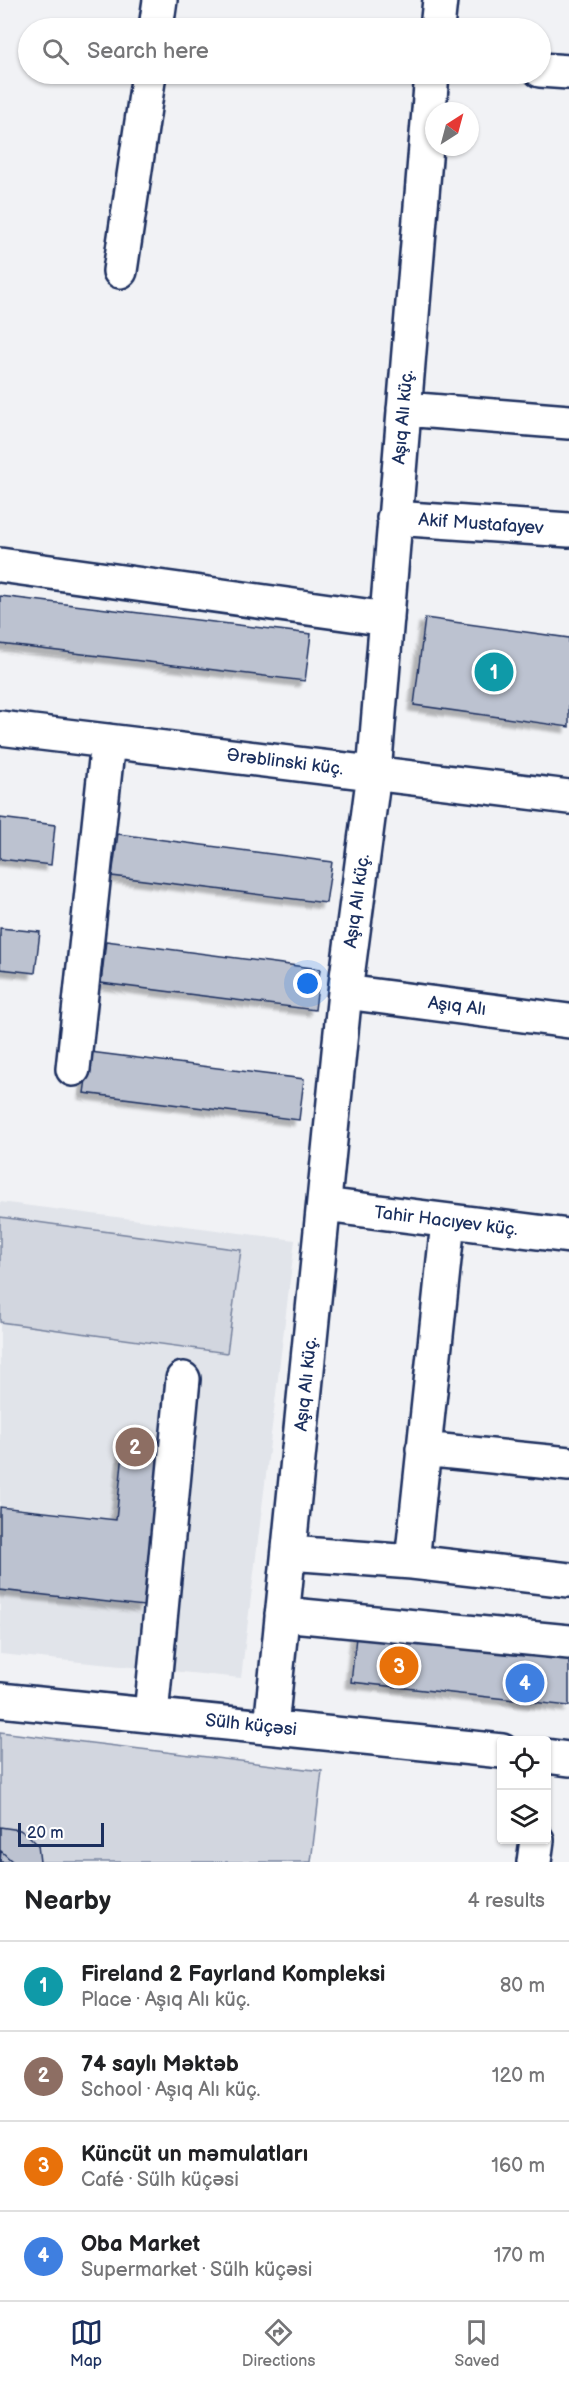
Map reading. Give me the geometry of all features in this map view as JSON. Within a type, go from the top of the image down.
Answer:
[{"type":"street","points":[[157,18],[160,0]]},
{"type":"street","points":[[438,18],[440,0]]},
{"type":"street","points":[[551,71],[569,72]]},
{"type":"street","points":[[120,271],[148,84]]},
{"type":"street","name":"Aşıq Alı küç.","points":[[271,1727],[345,992],[374,773],[431,84]]},
{"type":"street","points":[[404,409],[569,422]]},
{"type":"street","name":"Akif Mustafayev","points":[[394,518],[569,530]]},
{"type":"street","points":[[0,565],[387,619]]},
{"type":"street","name":"Ərəblinski küç.","points":[[0,728],[569,796]]},
{"type":"street","points":[[73,1069],[108,741]]},
{"type":"street","name":"Aşıq Alı","points":[[345,992],[569,1021]]},
{"type":"street","name":"Tahir Hacıyev küç.","points":[[324,1205],[569,1236]]},
{"type":"street","points":[[412,1562],[448,1222]]},
{"type":"street","points":[[151,1715],[183,1379]]},
{"type":"street","points":[[423,1449],[569,1464]]},
{"type":"street","points":[[289,1553],[412,1562],[569,1580]]},
{"type":"street","points":[[282,1614],[569,1642]]},
{"type":"street","name":"Sülh küçəsi","points":[[0,1700],[497,1752]]},
{"type":"street","points":[[534,1862],[536,1844]]},
{"type":"shaded area","points":[[0,1202],[295,1240],[241,1678],[0,1654]]},
{"type":"shaded area","points":[[0,1217],[241,1250],[227,1353],[0,1322]]},
{"type":"shaded area","points":[[0,1732],[322,1771],[311,1862],[0,1862]]},
{"type":"building","points":[[0,596],[311,634],[305,681],[0,644]]},
{"type":"building","points":[[425,618],[569,638],[569,727],[414,705]]},
{"type":"building","points":[[0,818],[55,825],[51,865],[0,859]]},
{"type":"building","points":[[118,834],[332,862],[326,903],[112,876]]},
{"type":"building","points":[[0,928],[40,932],[35,973],[0,969]]},
{"type":"building","points":[[106,941],[320,969],[315,1010],[101,983]]},
{"type":"building","points":[[90,1052],[304,1079],[299,1120],[84,1093]]},
{"type":"building","points":[[124,1444],[162,1448],[144,1606],[0,1590],[0,1507],[116,1520]]},
{"type":"building","points":[[357,1628],[569,1651],[569,1706],[351,1682]]},
{"type":"building","points":[[0,1827],[20,1830],[30,1837],[38,1845],[40,1862],[0,1862]]},
{"type":"building","points":[[1,1851],[13,1862],[0,1862]]},
{"type":"place","name":"Fireland 2 Fayrland Kompleksi","points":[[494,672]]},
{"type":"place","name":"74 saylı Məktəb","points":[[135,1447]]},
{"type":"place","name":"Küncüt un məmulatları","points":[[399,1666]]},
{"type":"place","name":"Oba Market","points":[[525,1683]]}]
